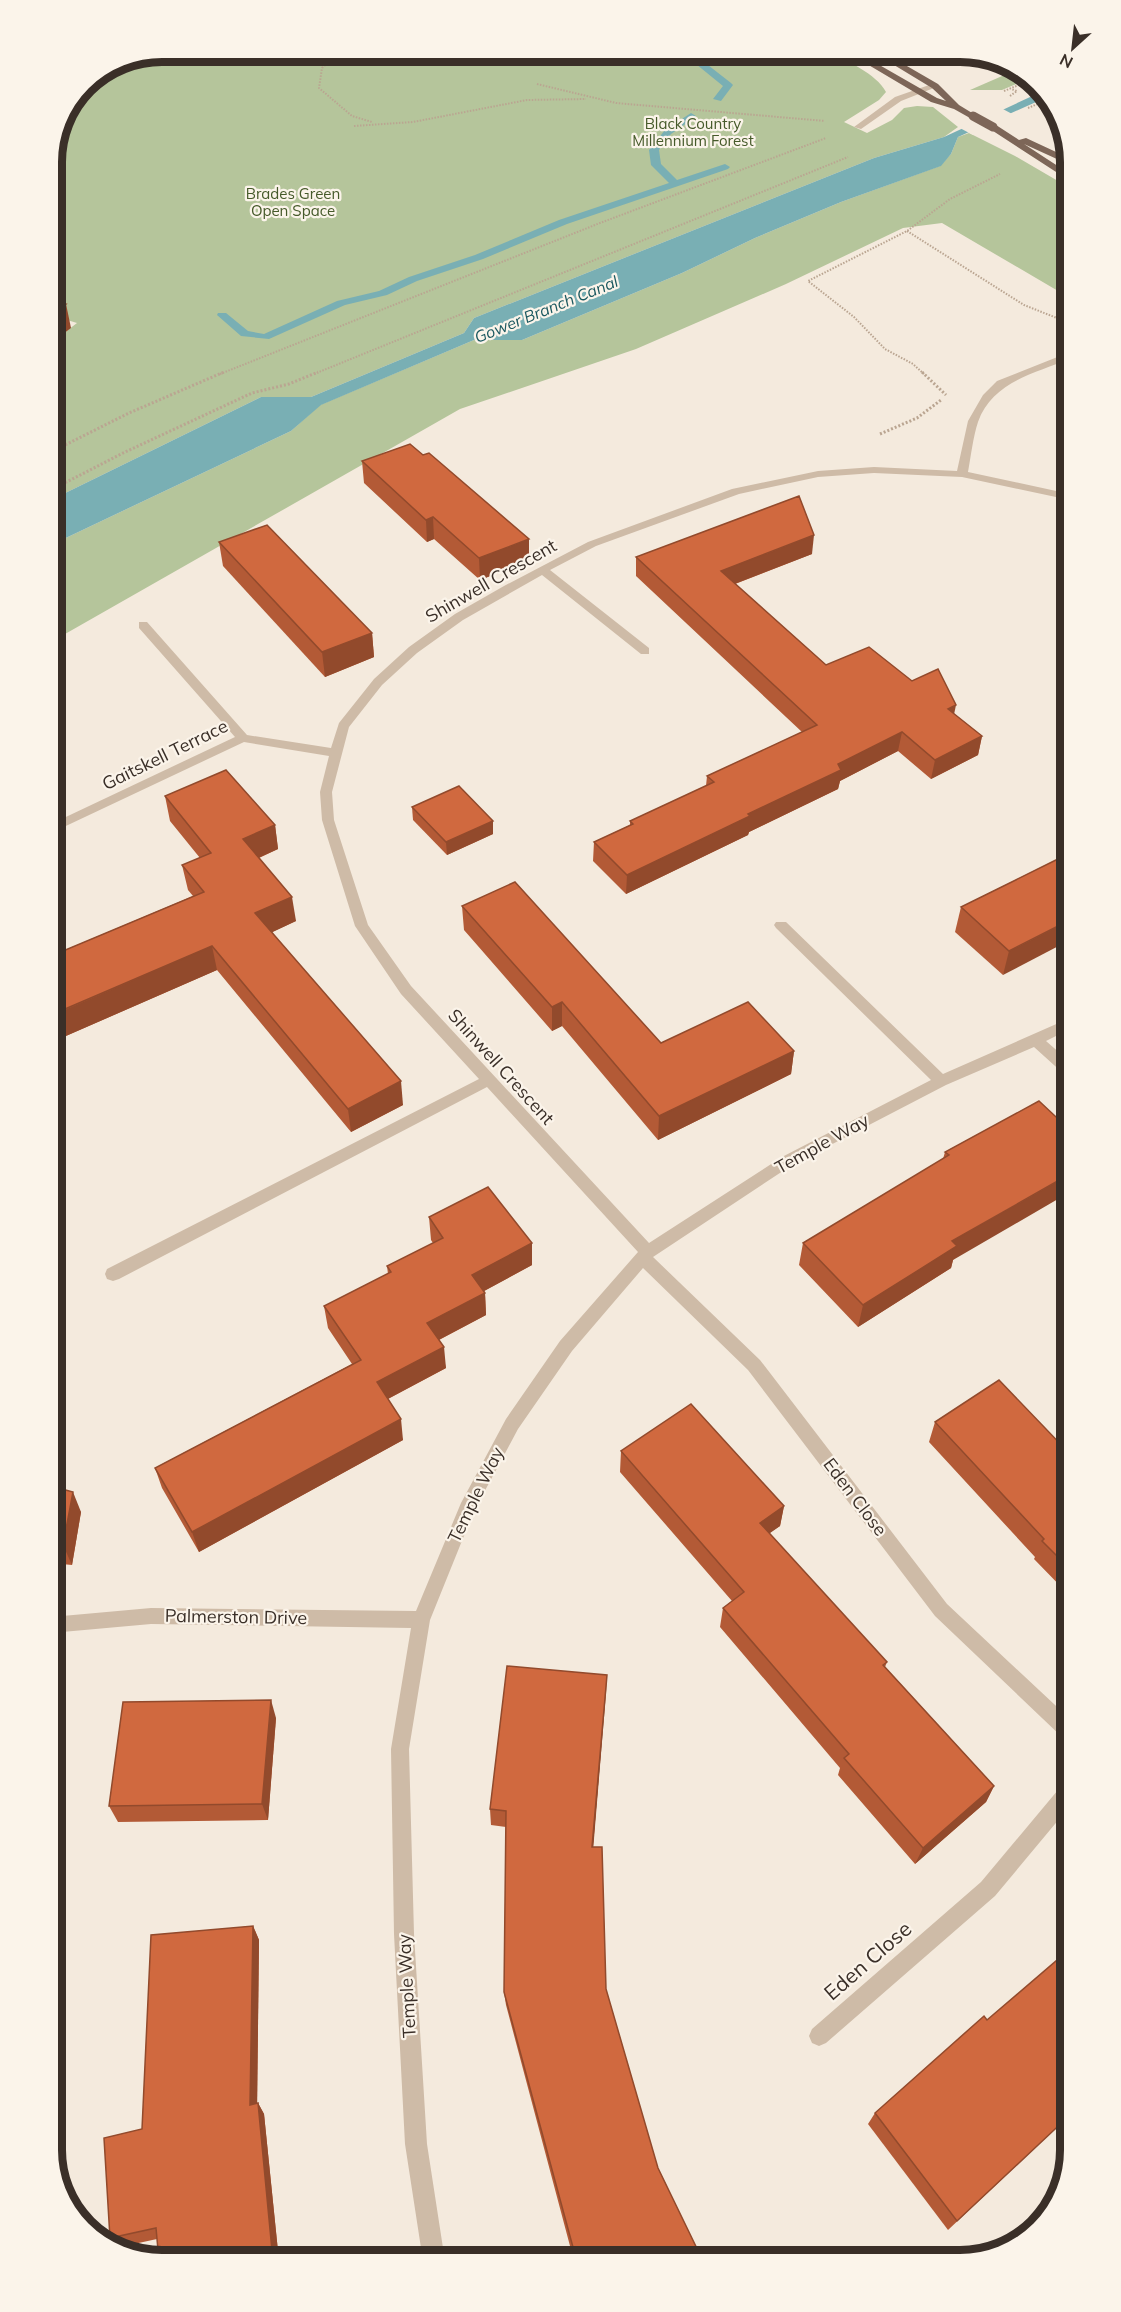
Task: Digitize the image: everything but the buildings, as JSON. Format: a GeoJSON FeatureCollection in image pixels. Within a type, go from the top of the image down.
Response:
{"type":"FeatureCollection","features":[{"type":"Feature","properties":{"kind":"main road"},"geometry":{"type":"LineString","coordinates":[[868,62],[934,100],[957,107],[993,127],[1060,157]]}},
{"type":"Feature","properties":{"kind":"main road"},"geometry":{"type":"LineString","coordinates":[[894,62],[935,86],[957,107]]}},
{"type":"Feature","properties":{"kind":"main road"},"geometry":{"type":"LineString","coordinates":[[993,127],[1060,172]]}},
{"type":"Feature","properties":{"kind":"street"},"geometry":{"type":"LineString","coordinates":[[858,127],[898,99],[935,86]]}},
{"type":"Feature","properties":{"kind":"street"},"geometry":{"type":"LineString","coordinates":[[962,474],[973,421],[987,396],[1001,383],[1060,359]]}},
{"type":"Feature","properties":{"kind":"street","name":"Shinwell Crescent"},"geometry":{"type":"LineString","coordinates":[[646,1256],[406,990],[362,926],[328,820],[326,792],[334,753],[343,726],[378,682],[413,650],[459,617],[592,544],[736,491],[818,474],[874,470],[962,474],[1060,495]]}},
{"type":"Feature","properties":{"kind":"street"},"geometry":{"type":"LineString","coordinates":[[543,570],[645,651]]}},
{"type":"Feature","properties":{"kind":"street"},"geometry":{"type":"LineString","coordinates":[[143,625],[243,738]]}},
{"type":"Feature","properties":{"kind":"street","name":"Gaitskell Terrace"},"geometry":{"type":"LineString","coordinates":[[62,824],[243,738],[334,753]]}},
{"type":"Feature","properties":{"kind":"street"},"geometry":{"type":"LineString","coordinates":[[781,925],[941,1081]]}},
{"type":"Feature","properties":{"kind":"street","name":"Temple Way"},"geometry":{"type":"LineString","coordinates":[[432,2250],[416,2144],[403,1922],[400,1749],[421,1620],[467,1508],[512,1424],[566,1346],[646,1256],[787,1161],[941,1081],[1060,1028]]}},
{"type":"Feature","properties":{"kind":"street"},"geometry":{"type":"LineString","coordinates":[[1035,1040],[1060,1062]]}},
{"type":"Feature","properties":{"kind":"street"},"geometry":{"type":"LineString","coordinates":[[113,1274],[489,1080]]}},
{"type":"Feature","properties":{"kind":"street","name":"Eden Close"},"geometry":{"type":"LineString","coordinates":[[646,1256],[754,1365],[941,1610],[1060,1723]]}},
{"type":"Feature","properties":{"kind":"street","name":"Palmerston Drive"},"geometry":{"type":"LineString","coordinates":[[62,1624],[151,1616],[421,1620]]}},
{"type":"Feature","properties":{"kind":"street","name":"Eden Close"},"geometry":{"type":"LineString","coordinates":[[819,2036],[988,1889],[1060,1803]]}},
{"type":"Feature","properties":{"kind":"path"},"geometry":{"type":"LineString","coordinates":[[329,62],[322,68],[319,88],[352,116],[375,123]]}},
{"type":"Feature","properties":{"kind":"path"},"geometry":{"type":"LineString","coordinates":[[537,84],[593,99]]}},
{"type":"Feature","properties":{"kind":"path"},"geometry":{"type":"LineString","coordinates":[[354,126],[413,122],[526,100],[593,99],[755,116],[843,122],[858,127]]}},
{"type":"Feature","properties":{"kind":"path"},"geometry":{"type":"LineString","coordinates":[[62,446],[94,429],[328,331],[754,162],[858,127]]}},
{"type":"Feature","properties":{"kind":"path"},"geometry":{"type":"LineString","coordinates":[[62,484],[123,453],[252,393],[289,384],[848,157]]}},
{"type":"Feature","properties":{"kind":"path"},"geometry":{"type":"LineString","coordinates":[[973,421],[913,364],[885,349],[854,317],[808,280],[907,231],[950,199],[1036,158]]}},
{"type":"Feature","properties":{"kind":"path"},"geometry":{"type":"LineString","coordinates":[[907,231],[1024,305],[1060,320]]}},
{"type":"Feature","properties":{"kind":"green space","name":"Brades Green Open Space"},"geometry":{"type":"Polygon","coordinates":[[[150,62],[849,62],[875,79],[886,92],[879,100],[844,122],[867,133],[892,120],[904,108],[917,106],[933,107],[958,127],[944,137],[874,158],[474,318],[464,333],[311,397],[261,397],[62,495],[62,335],[77,323],[62,318],[62,155],[65,135],[72,117],[95,86],[112,74],[150,62]]]}},
{"type":"Feature","properties":{"kind":"green space"},"geometry":{"type":"Polygon","coordinates":[[[1007,74],[1020,82],[1002,90],[970,90],[1007,74]]]}},
{"type":"Feature","properties":{"kind":"green space"},"geometry":{"type":"Polygon","coordinates":[[[969,133],[1060,182],[1060,292],[942,223],[903,228],[786,284],[636,349],[460,409],[62,636],[62,540],[291,431],[320,405],[474,340],[522,340],[682,273],[755,238],[841,202],[940,166],[951,154],[958,137],[969,133]]]}},
{"type":"Feature","properties":{"kind":"water","name":"Gower Branch Canal"},"geometry":{"type":"Polygon","coordinates":[[[1034,95],[1039,101],[958,137],[951,154],[941,166],[841,202],[755,238],[682,273],[522,340],[474,340],[321,405],[291,431],[62,540],[62,495],[261,397],[311,397],[464,333],[474,318],[874,158],[944,137],[1034,95]]]}},
{"type":"Feature","properties":{"kind":"pier"},"geometry":{"type":"Polygon","coordinates":[[[1001,108],[1014,115],[973,135],[958,127],[1001,108]]]}},
{"type":"Feature","properties":{"kind":"waterway"},"geometry":{"type":"LineString","coordinates":[[698,62],[728,85],[718,99]]}},
{"type":"Feature","properties":{"kind":"waterway"},"geometry":{"type":"LineString","coordinates":[[676,184],[656,165],[654,150],[668,132],[691,116]]}},
{"type":"Feature","properties":{"kind":"waterway"},"geometry":{"type":"LineString","coordinates":[[676,184],[725,167]]}},
{"type":"Feature","properties":{"kind":"waterway"},"geometry":{"type":"LineString","coordinates":[[222,315],[245,334],[265,337],[341,303],[383,293],[413,279],[479,257],[563,222],[676,184]]}},
{"type":"Feature","properties":{"kind":"park label","name":"Black Country Millennium Forest"},"geometry":{"type":"Point","coordinates":[693,132]}}]}
